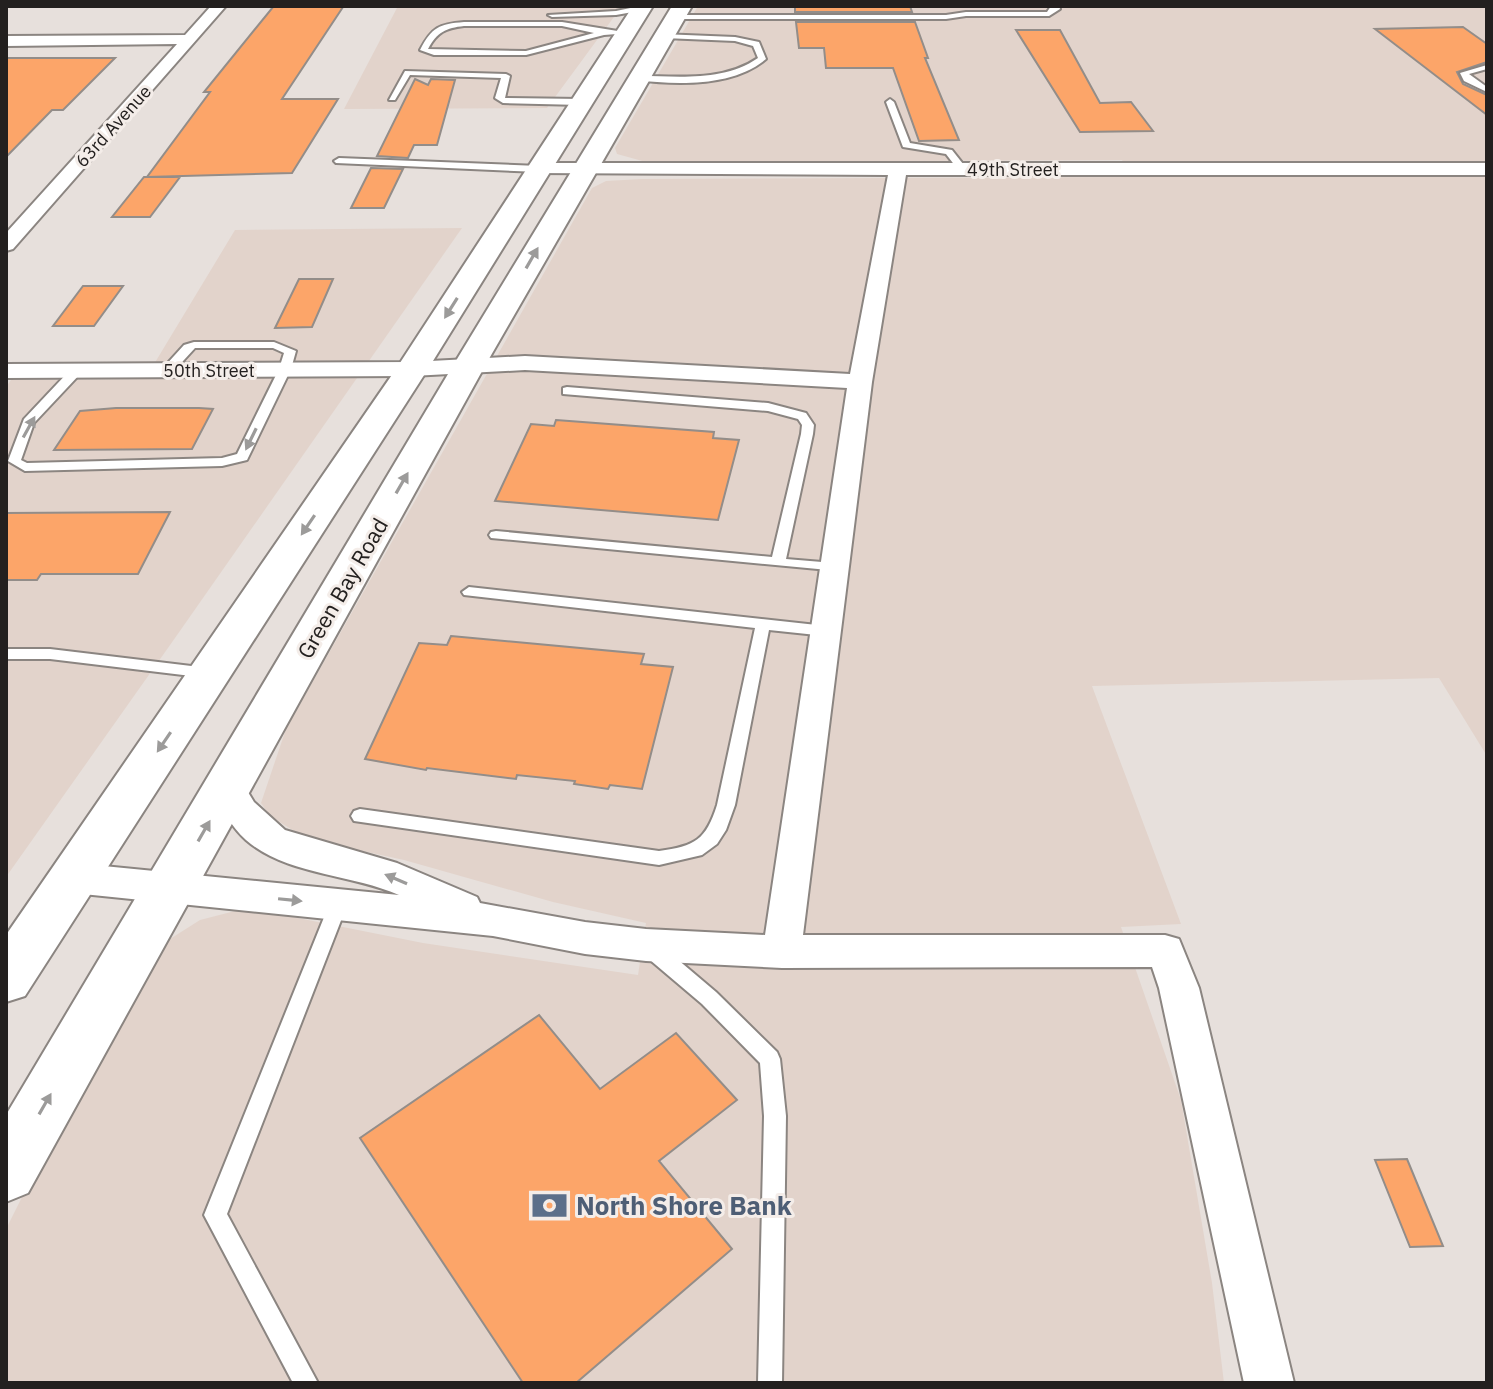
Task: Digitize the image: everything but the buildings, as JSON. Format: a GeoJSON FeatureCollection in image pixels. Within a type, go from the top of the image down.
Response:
{"type":"FeatureCollection","features":[{"type":"Feature","properties":{"kind":"main road","name":"Green Bay Road"},"geometry":{"type":"LineString","coordinates":[[6,1172],[470,364],[639,78],[648,20]]}},
{"type":"Feature","properties":{"kind":"main road"},"geometry":{"type":"LineString","coordinates":[[6,979],[412,369],[581,102],[648,20]]}},
{"type":"Feature","properties":{"kind":"street","name":"63rd Avenue"},"geometry":{"type":"LineString","coordinates":[[6,245],[219,6]]}},
{"type":"Feature","properties":{"kind":"street"},"geometry":{"type":"LineString","coordinates":[[6,41],[190,39]]}},
{"type":"Feature","properties":{"kind":"street","name":"49th Street"},"geometry":{"type":"LineString","coordinates":[[539,169],[1487,169]]}},
{"type":"Feature","properties":{"kind":"street"},"geometry":{"type":"LineString","coordinates":[[782,952],[860,382],[898,169]]}},
{"type":"Feature","properties":{"kind":"street","name":"50th Street"},"geometry":{"type":"LineString","coordinates":[[6,371],[412,369],[525,363],[860,382]]}},
{"type":"Feature","properties":{"kind":"street"},"geometry":{"type":"LineString","coordinates":[[228,788],[241,816],[261,834],[303,855],[372,869],[493,920]]}},
{"type":"Feature","properties":{"kind":"street"},"geometry":{"type":"LineString","coordinates":[[73,878],[493,920],[585,938],[646,945],[782,952],[1165,951],[1179,988],[1269,1383]]}},
{"type":"Feature","properties":{"kind":"lane"},"geometry":{"type":"LineString","coordinates":[[648,20],[526,53],[434,53],[424,50],[431,36],[444,26],[464,24],[562,24],[648,20],[931,17],[964,10],[1049,14],[1056,9],[1055,6]]}},
{"type":"Feature","properties":{"kind":"lane"},"geometry":{"type":"LineString","coordinates":[[501,15],[616,13],[756,44],[762,59],[750,70],[720,75],[639,78]]}},
{"type":"Feature","properties":{"kind":"lane"},"geometry":{"type":"LineString","coordinates":[[1487,67],[1464,73],[1467,79],[1487,90]]}},
{"type":"Feature","properties":{"kind":"lane"},"geometry":{"type":"LineString","coordinates":[[392,98],[408,73],[493,74],[506,76],[499,98],[503,100],[581,102]]}},
{"type":"Feature","properties":{"kind":"lane"},"geometry":{"type":"LineString","coordinates":[[890,102],[906,145],[949,152],[962,169]]}},
{"type":"Feature","properties":{"kind":"lane"},"geometry":{"type":"LineString","coordinates":[[339,161],[539,169]]}},
{"type":"Feature","properties":{"kind":"lane"},"geometry":{"type":"LineString","coordinates":[[77,370],[28,422],[14,461],[25,467],[222,462],[242,457],[285,369]]}},
{"type":"Feature","properties":{"kind":"lane"},"geometry":{"type":"LineString","coordinates":[[567,391],[768,407],[802,416],[808,425],[807,434],[778,562]]}},
{"type":"Feature","properties":{"kind":"lane"},"geometry":{"type":"LineString","coordinates":[[496,535],[834,568]]}},
{"type":"Feature","properties":{"kind":"lane"},"geometry":{"type":"LineString","coordinates":[[469,592],[826,631]]}},
{"type":"Feature","properties":{"kind":"lane"},"geometry":{"type":"LineString","coordinates":[[360,816],[659,858],[685,855],[709,844],[720,826],[726,805],[763,624]]}},
{"type":"Feature","properties":{"kind":"lane"},"geometry":{"type":"LineString","coordinates":[[6,654],[50,654],[209,673]]}},
{"type":"Feature","properties":{"kind":"lane"},"geometry":{"type":"LineString","coordinates":[[306,1383],[215,1215],[338,905]]}},
{"type":"Feature","properties":{"kind":"lane"},"geometry":{"type":"LineString","coordinates":[[646,945],[709,998],[770,1059],[775,1116],[770,1383]]}},
{"type":"Feature","properties":{"kind":"shaded area"},"geometry":{"type":"Polygon","coordinates":[[[398,6],[622,6],[547,108],[344,109],[398,6]]]}},
{"type":"Feature","properties":{"kind":"shaded area"},"geometry":{"type":"Polygon","coordinates":[[[698,6],[1487,6],[1487,756],[1439,678],[1092,686],[1181,924],[1121,927],[1181,1100],[1212,1283],[1224,1383],[6,1383],[6,1229],[51,1139],[155,955],[170,939],[200,920],[235,911],[263,911],[423,943],[638,975],[646,923],[553,902],[404,860],[307,839],[270,816],[261,803],[286,729],[592,188],[606,181],[642,179],[1133,177],[1122,160],[646,162],[617,154],[615,148],[698,6]]]}},
{"type":"Feature","properties":{"kind":"shaded area"},"geometry":{"type":"Polygon","coordinates":[[[462,228],[6,877],[6,387],[11,380],[145,379],[235,230],[462,228]]]}},
{"type":"Feature","properties":{"kind":"place","name":"North Shore Bank"},"geometry":{"type":"Point","coordinates":[550,1205]}}]}
